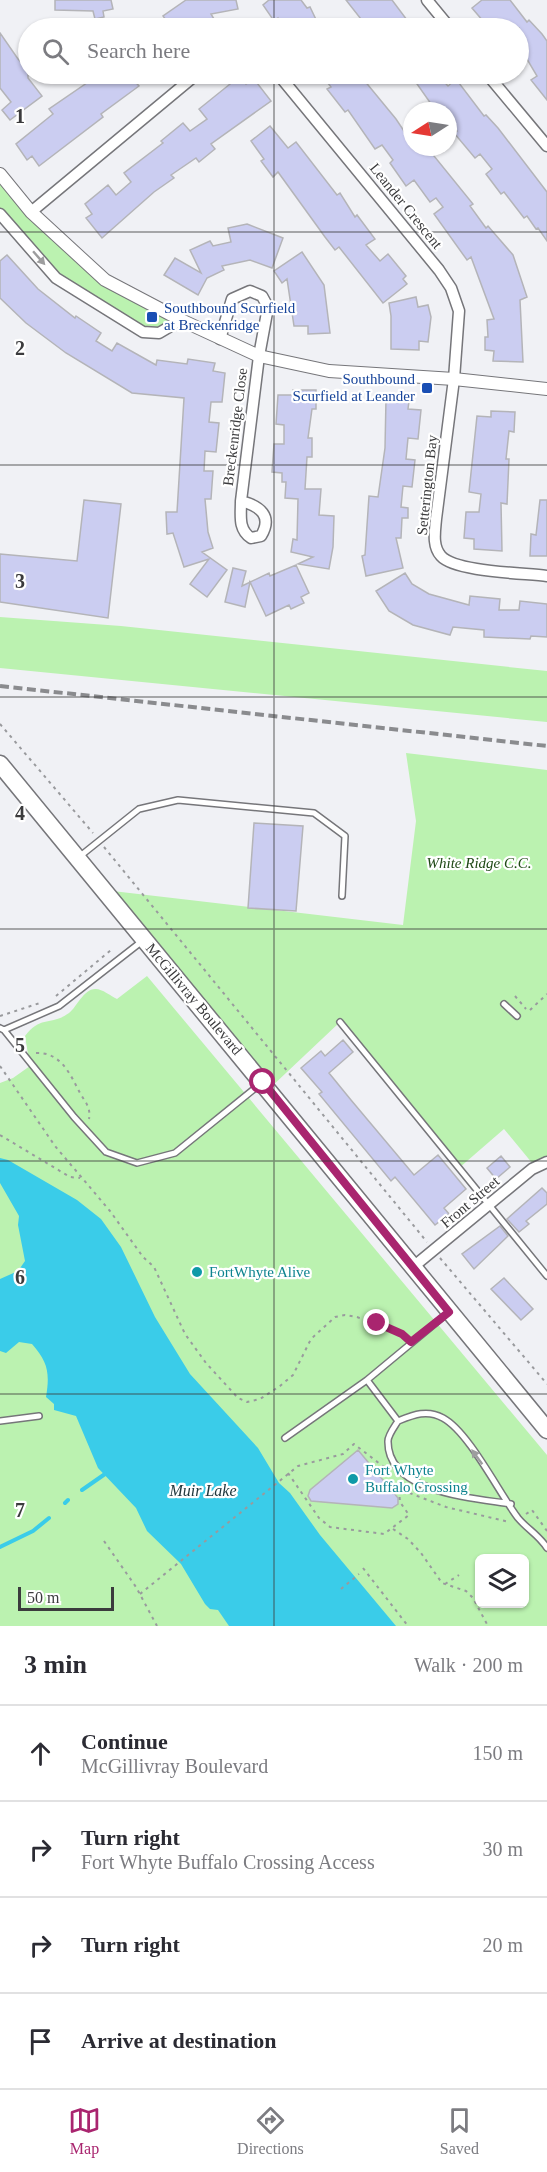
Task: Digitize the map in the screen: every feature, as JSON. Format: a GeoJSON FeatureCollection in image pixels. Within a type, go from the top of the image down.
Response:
{"type":"FeatureCollection","features":[{"type":"Feature","properties":{"kind":"main road","name":"McGillivray Boulevard"},"geometry":{"type":"LineString","coordinates":[[0,764],[547,1430]]}},
{"type":"Feature","properties":{"kind":"street"},"geometry":{"type":"LineString","coordinates":[[427,0],[442,18]]}},
{"type":"Feature","properties":{"kind":"street"},"geometry":{"type":"LineString","coordinates":[[31,212],[185,84]]}},
{"type":"Feature","properties":{"kind":"street","name":"Leander Crescent"},"geometry":{"type":"LineString","coordinates":[[286,84],[451,288],[459,311],[454,379]]}},
{"type":"Feature","properties":{"kind":"street"},"geometry":{"type":"LineString","coordinates":[[495,84],[547,146]]}},
{"type":"Feature","properties":{"kind":"street"},"geometry":{"type":"LineString","coordinates":[[0,174],[31,212],[105,280],[181,320],[259,356],[329,371],[454,379],[547,389]]}},
{"type":"Feature","properties":{"kind":"street"},"geometry":{"type":"LineString","coordinates":[[0,214],[56,278],[142,332],[159,333],[181,320]]}},
{"type":"Feature","properties":{"kind":"street","name":"Breckenridge Close"},"geometry":{"type":"LineString","coordinates":[[220,339],[232,298],[244,292],[256,292],[268,307],[259,356],[241,501]]}},
{"type":"Feature","properties":{"kind":"street","name":"Setterington Bay"},"geometry":{"type":"LineString","coordinates":[[454,379],[436,519],[437,549],[441,557],[459,566],[547,576]]}},
{"type":"Feature","properties":{"kind":"street","name":"Front Street"},"geometry":{"type":"LineString","coordinates":[[413,1267],[532,1169],[547,1162]]}},
{"type":"Feature","properties":{"kind":"lane"},"geometry":{"type":"LineString","coordinates":[[78,858],[139,809],[178,800],[314,813],[345,836],[342,896]]}},
{"type":"Feature","properties":{"kind":"lane"},"geometry":{"type":"LineString","coordinates":[[145,939],[59,1006],[2,1029],[106,1152],[137,1163],[175,1153],[263,1082]]}},
{"type":"Feature","properties":{"kind":"lane"},"geometry":{"type":"LineString","coordinates":[[504,1004],[517,1016]]}},
{"type":"Feature","properties":{"kind":"lane"},"geometry":{"type":"LineString","coordinates":[[340,1022],[547,1276]]}},
{"type":"Feature","properties":{"kind":"lane"},"geometry":{"type":"LineString","coordinates":[[285,1438],[367,1380],[449,1312]]}},
{"type":"Feature","properties":{"kind":"lane"},"geometry":{"type":"LineString","coordinates":[[367,1380],[398,1421]]}},
{"type":"Feature","properties":{"kind":"lane"},"geometry":{"type":"LineString","coordinates":[[511,1504],[430,1488],[405,1477],[392,1462],[388,1440],[398,1421],[420,1413],[445,1419],[465,1441],[511,1504],[519,1519],[541,1537],[547,1548]]}},
{"type":"Feature","properties":{"kind":"lane"},"geometry":{"type":"LineString","coordinates":[[0,1421],[39,1416]]}},
{"type":"Feature","properties":{"kind":"path"},"geometry":{"type":"LineString","coordinates":[[0,724],[146,895],[434,1251],[547,1384]]}},
{"type":"Feature","properties":{"kind":"path"},"geometry":{"type":"LineString","coordinates":[[0,1016],[48,1002],[111,950]]}},
{"type":"Feature","properties":{"kind":"path"},"geometry":{"type":"LineString","coordinates":[[515,996],[528,1010],[547,994]]}},
{"type":"Feature","properties":{"kind":"path"},"geometry":{"type":"LineString","coordinates":[[24,1054],[39,1053],[51,1056],[69,1070],[89,1107],[90,1116],[86,1130]]}},
{"type":"Feature","properties":{"kind":"path"},"geometry":{"type":"LineString","coordinates":[[0,1066],[80,1178],[110,1211],[143,1257],[154,1267],[185,1334],[206,1363],[238,1398],[247,1402],[260,1399],[280,1386],[293,1375],[311,1339],[335,1317],[345,1315],[377,1323],[402,1334],[411,1342]]}},
{"type":"Feature","properties":{"kind":"path"},"geometry":{"type":"LineString","coordinates":[[0,1135],[70,1177],[80,1178]]}},
{"type":"Feature","properties":{"kind":"path"},"geometry":{"type":"LineString","coordinates":[[140,1594],[298,1466],[343,1454],[354,1444],[384,1467]]}},
{"type":"Feature","properties":{"kind":"path"},"geometry":{"type":"LineString","coordinates":[[288,1473],[319,1518],[330,1527],[384,1534],[409,1515],[398,1496],[399,1489],[446,1507],[514,1524],[532,1510],[547,1531]]}},
{"type":"Feature","properties":{"kind":"path"},"geometry":{"type":"LineString","coordinates":[[392,1528],[408,1539],[445,1584],[466,1592],[473,1598],[488,1626]]}},
{"type":"Feature","properties":{"kind":"path"},"geometry":{"type":"LineString","coordinates":[[104,1541],[140,1594],[157,1626]]}},
{"type":"Feature","properties":{"kind":"path"},"geometry":{"type":"LineString","coordinates":[[363,1568],[408,1626]]}},
{"type":"Feature","properties":{"kind":"path"},"geometry":{"type":"LineString","coordinates":[[341,1588],[359,1574]]}},
{"type":"Feature","properties":{"kind":"path"},"geometry":{"type":"LineString","coordinates":[[445,1584],[459,1575]]}},
{"type":"Feature","properties":{"kind":"green space"},"geometry":{"type":"Polygon","coordinates":[[[0,174],[105,280],[181,320],[159,333],[143,332],[56,278],[0,214],[0,174]]]}},
{"type":"Feature","properties":{"kind":"green space"},"geometry":{"type":"Polygon","coordinates":[[[0,617],[121,626],[547,671],[547,722],[0,668],[0,617]]]}},
{"type":"Feature","properties":{"kind":"green space","name":"White Ridge C.C."},"geometry":{"type":"Polygon","coordinates":[[[406,753],[547,770],[547,1161],[537,1169],[504,1129],[459,1168],[340,1022],[269,1089],[104,890],[403,925],[416,821],[406,753]]]}},
{"type":"Feature","properties":{"kind":"green space","name":"FortWhyte Alive"},"geometry":{"type":"Polygon","coordinates":[[[147,976],[547,1455],[547,1626],[0,1626],[0,1083],[13,1078],[30,1066],[25,1036],[36,1025],[63,1017],[88,991],[101,990],[117,999],[147,976]]]}},
{"type":"Feature","properties":{"kind":"water","name":"Muir Lake"},"geometry":{"type":"Polygon","coordinates":[[[0,1158],[8,1160],[77,1200],[101,1219],[121,1247],[155,1317],[190,1374],[258,1448],[279,1483],[290,1493],[320,1535],[396,1626],[229,1626],[218,1610],[210,1609],[205,1604],[181,1564],[147,1531],[136,1508],[98,1468],[76,1416],[54,1410],[54,1404],[46,1397],[48,1381],[45,1362],[37,1350],[32,1344],[19,1342],[6,1353],[0,1351],[0,1279],[18,1271],[25,1261],[18,1225],[19,1216],[0,1183],[0,1158]]]}},
{"type":"Feature","properties":{"kind":"building"},"geometry":{"type":"Polygon","coordinates":[[[55,0],[111,0],[113,9],[103,11],[104,17],[100,18],[95,18],[93,11],[55,10],[55,0]]]}},
{"type":"Feature","properties":{"kind":"building"},"geometry":{"type":"Polygon","coordinates":[[[186,0],[236,0],[238,9],[211,14],[213,18],[164,18],[163,16],[186,0]]]}},
{"type":"Feature","properties":{"kind":"building"},"geometry":{"type":"Polygon","coordinates":[[[269,0],[301,0],[307,8],[310,7],[315,18],[272,18],[263,5],[269,0]]]}},
{"type":"Feature","properties":{"kind":"building"},"geometry":{"type":"Polygon","coordinates":[[[346,0],[392,0],[406,18],[360,18],[346,0]]]}},
{"type":"Feature","properties":{"kind":"building"},"geometry":{"type":"Polygon","coordinates":[[[482,0],[510,0],[524,18],[480,18],[472,8],[482,0]]]}},
{"type":"Feature","properties":{"kind":"building"},"geometry":{"type":"Polygon","coordinates":[[[529,20],[547,41],[547,100],[531,80],[537,76],[529,62],[529,20]]]}},
{"type":"Feature","properties":{"kind":"building"},"geometry":{"type":"Polygon","coordinates":[[[0,33],[18,59],[18,84],[33,84],[42,96],[10,120],[2,110],[11,102],[0,88],[0,33]]]}},
{"type":"Feature","properties":{"kind":"building"},"geometry":{"type":"Polygon","coordinates":[[[85,84],[137,84],[139,86],[101,114],[103,117],[39,166],[32,156],[27,160],[16,144],[53,114],[49,109],[85,84]]]}},
{"type":"Feature","properties":{"kind":"building"},"geometry":{"type":"Polygon","coordinates":[[[230,84],[258,84],[271,101],[211,144],[215,149],[199,162],[196,158],[171,175],[174,178],[154,192],[102,238],[86,218],[92,214],[85,204],[108,185],[116,195],[131,182],[124,173],[163,143],[161,141],[183,123],[190,131],[207,119],[199,109],[230,84]]]}},
{"type":"Feature","properties":{"kind":"building"},"geometry":{"type":"Polygon","coordinates":[[[329,84],[367,84],[403,130],[403,156],[434,156],[473,204],[470,206],[486,228],[488,226],[513,255],[527,297],[520,300],[523,362],[493,361],[494,351],[485,350],[485,337],[488,337],[487,320],[494,319],[471,257],[467,260],[434,214],[443,207],[436,198],[430,202],[414,180],[406,186],[390,163],[393,160],[382,145],[375,149],[348,110],[345,112],[327,89],[331,87],[329,84]]]}},
{"type":"Feature","properties":{"kind":"building"},"geometry":{"type":"Polygon","coordinates":[[[417,84],[446,84],[448,86],[460,84],[484,116],[486,115],[498,128],[547,192],[547,241],[527,216],[524,218],[504,192],[501,194],[486,174],[492,169],[480,154],[475,158],[457,137],[457,102],[430,102],[417,84]]]}},
{"type":"Feature","properties":{"kind":"building"},"geometry":{"type":"Polygon","coordinates":[[[270,126],[288,148],[296,142],[337,195],[340,193],[355,217],[357,215],[375,239],[366,245],[380,261],[388,254],[406,276],[403,279],[407,284],[383,303],[339,247],[335,250],[278,172],[273,177],[261,161],[264,159],[251,141],[270,126]]]}},
{"type":"Feature","properties":{"kind":"building"},"geometry":{"type":"Polygon","coordinates":[[[247,224],[283,238],[272,268],[250,260],[222,266],[224,270],[207,278],[198,295],[164,275],[175,258],[201,273],[190,250],[210,241],[213,246],[231,242],[228,228],[247,224]]]}},
{"type":"Feature","properties":{"kind":"building"},"geometry":{"type":"Polygon","coordinates":[[[302,252],[324,285],[330,333],[308,334],[308,326],[294,326],[287,279],[282,283],[274,271],[302,252]]]}},
{"type":"Feature","properties":{"kind":"building"},"geometry":{"type":"Polygon","coordinates":[[[7,255],[38,289],[75,318],[76,316],[101,333],[96,341],[112,351],[117,343],[156,365],[157,360],[187,364],[188,359],[215,363],[213,371],[225,373],[222,402],[211,402],[209,422],[219,423],[216,452],[205,451],[204,471],[213,471],[211,499],[205,499],[208,532],[213,548],[202,552],[227,570],[207,597],[190,584],[209,559],[184,567],[173,533],[167,534],[166,512],[177,512],[184,398],[132,393],[66,353],[26,323],[0,298],[0,261],[7,255]]]}},
{"type":"Feature","properties":{"kind":"building"},"geometry":{"type":"Polygon","coordinates":[[[416,297],[418,307],[428,305],[431,317],[428,342],[419,341],[419,350],[391,349],[389,303],[416,297]]]}},
{"type":"Feature","properties":{"kind":"building"},"geometry":{"type":"Polygon","coordinates":[[[293,390],[316,390],[316,409],[312,409],[308,438],[312,438],[312,457],[307,457],[305,489],[321,489],[319,515],[334,516],[333,547],[329,569],[298,564],[313,557],[291,552],[293,539],[297,540],[298,499],[285,498],[286,482],[282,482],[282,473],[272,472],[274,444],[284,444],[284,425],[276,424],[278,395],[293,395],[293,390]]]}},
{"type":"Feature","properties":{"kind":"building"},"geometry":{"type":"Polygon","coordinates":[[[386,399],[409,401],[408,409],[421,410],[418,439],[408,438],[406,459],[415,460],[412,487],[403,486],[401,507],[408,508],[408,518],[402,518],[401,538],[396,538],[403,568],[366,576],[362,556],[365,555],[369,496],[378,497],[385,448],[386,399]]]}},
{"type":"Feature","properties":{"kind":"building"},"geometry":{"type":"Polygon","coordinates":[[[491,411],[515,412],[514,432],[509,431],[506,459],[509,459],[507,504],[501,503],[502,551],[474,549],[474,539],[464,538],[466,512],[479,512],[481,494],[469,492],[477,416],[491,417],[491,411]]]}},
{"type":"Feature","properties":{"kind":"building"},"geometry":{"type":"Polygon","coordinates":[[[84,500],[121,504],[108,618],[0,602],[0,554],[77,561],[84,500]]]}},
{"type":"Feature","properties":{"kind":"building"},"geometry":{"type":"Polygon","coordinates":[[[540,500],[547,500],[547,556],[530,556],[531,534],[536,535],[540,500]]]}},
{"type":"Feature","properties":{"kind":"building"},"geometry":{"type":"Polygon","coordinates":[[[296,565],[309,593],[301,597],[304,603],[291,609],[289,605],[266,616],[250,582],[269,573],[270,576],[296,565]]]}},
{"type":"Feature","properties":{"kind":"building"},"geometry":{"type":"Polygon","coordinates":[[[233,568],[246,571],[242,586],[250,582],[245,607],[225,602],[233,568]]]}},
{"type":"Feature","properties":{"kind":"building"},"geometry":{"type":"Polygon","coordinates":[[[405,573],[412,584],[429,594],[469,605],[470,596],[500,599],[499,610],[519,610],[520,601],[547,604],[547,637],[531,636],[530,639],[484,637],[484,630],[453,627],[450,635],[413,625],[389,611],[376,591],[405,573]]]}},
{"type":"Feature","properties":{"kind":"building"},"geometry":{"type":"Polygon","coordinates":[[[254,823],[303,826],[296,911],[248,908],[254,823]]]}},
{"type":"Feature","properties":{"kind":"building"},"geometry":{"type":"Polygon","coordinates":[[[343,1040],[353,1052],[329,1073],[351,1100],[414,1175],[438,1155],[466,1189],[444,1208],[449,1214],[435,1225],[395,1177],[391,1181],[319,1094],[322,1092],[301,1068],[321,1051],[325,1056],[343,1040]]]}},
{"type":"Feature","properties":{"kind":"building"},"geometry":{"type":"Polygon","coordinates":[[[501,1156],[510,1167],[496,1179],[487,1168],[501,1156]]]}},
{"type":"Feature","properties":{"kind":"building"},"geometry":{"type":"Polygon","coordinates":[[[542,1188],[547,1193],[547,1204],[526,1221],[529,1224],[519,1232],[507,1219],[542,1188]]]}},
{"type":"Feature","properties":{"kind":"building"},"geometry":{"type":"Polygon","coordinates":[[[500,1226],[508,1236],[474,1269],[462,1254],[500,1226]]]}},
{"type":"Feature","properties":{"kind":"building"},"geometry":{"type":"Polygon","coordinates":[[[504,1278],[533,1309],[521,1320],[491,1289],[504,1278]]]}},
{"type":"Feature","properties":{"kind":"building","name":"Fort Whyte Buffalo Crossing"},"geometry":{"type":"Polygon","coordinates":[[[358,1450],[398,1498],[398,1504],[392,1508],[311,1501],[308,1496],[310,1490],[358,1450]]]}},
{"type":"Feature","properties":{"kind":"waterway"},"geometry":{"type":"LineString","coordinates":[[82,1490],[105,1474]]}},
{"type":"Feature","properties":{"kind":"waterway"},"geometry":{"type":"LineString","coordinates":[[65,1503],[68,1500]]}},
{"type":"Feature","properties":{"kind":"waterway"},"geometry":{"type":"LineString","coordinates":[[0,1547],[33,1531],[49,1518]]}},
{"type":"Feature","properties":{"kind":"railway"},"geometry":{"type":"LineString","coordinates":[[0,686],[547,746]]}},
{"type":"Feature","properties":{"kind":"place","name":"Southbound Scurfield at Breckenridge"},"geometry":{"type":"Point","coordinates":[152,317]}},
{"type":"Feature","properties":{"kind":"place","name":"Southbound Scurfield at Leander"},"geometry":{"type":"Point","coordinates":[427,388]}},
{"type":"Feature","properties":{"kind":"place","name":"FortWhyte Alive"},"geometry":{"type":"Point","coordinates":[197,1272]}},
{"type":"Feature","properties":{"kind":"place","name":"Fort Whyte Buffalo Crossing"},"geometry":{"type":"Point","coordinates":[353,1479]}},
{"type":"Feature","properties":{"kind":"route"},"geometry":{"type":"LineString","coordinates":[[263,1082],[449,1312],[411,1342],[402,1334],[377,1323]]}}]}
